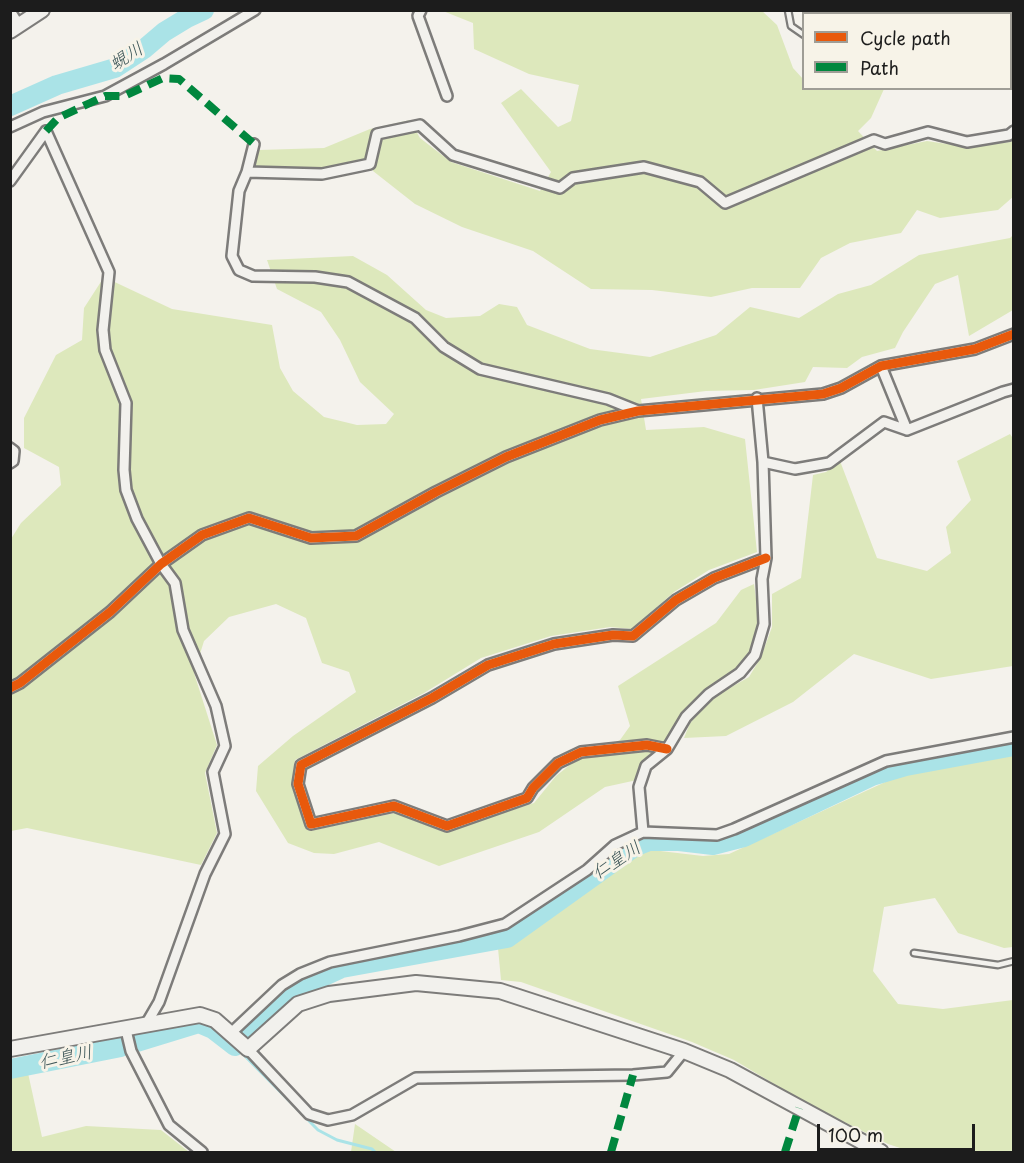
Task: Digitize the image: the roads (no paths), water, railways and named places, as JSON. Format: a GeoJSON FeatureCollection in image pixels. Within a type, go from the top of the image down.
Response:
{"type":"FeatureCollection","features":[{"type":"Feature","properties":{"kind":"street"},"geometry":{"type":"LineString","coordinates":[[10,11],[15,28],[42,10]]}},
{"type":"Feature","properties":{"kind":"street"},"geometry":{"type":"LineString","coordinates":[[10,127],[43,112],[105,96],[255,10]]}},
{"type":"Feature","properties":{"kind":"street"},"geometry":{"type":"LineString","coordinates":[[421,10],[418,16],[447,96]]}},
{"type":"Feature","properties":{"kind":"street"},"geometry":{"type":"LineString","coordinates":[[247,172],[322,174],[369,164],[377,134],[420,125],[453,155],[560,188],[573,178],[644,167],[700,182],[725,203],[874,140],[885,144],[928,132],[967,142],[1009,135],[1014,130]]}},
{"type":"Feature","properties":{"kind":"street"},"geometry":{"type":"LineString","coordinates":[[10,181],[46,131],[109,272],[104,330],[105,350],[126,403],[124,470],[126,490],[137,519],[161,564],[175,583],[183,630],[216,706],[225,746],[213,772],[225,834],[205,874],[159,1002],[145,1026]]}},
{"type":"Feature","properties":{"kind":"street"},"geometry":{"type":"LineString","coordinates":[[255,144],[239,191],[232,256],[239,270],[253,276],[315,277],[348,282],[415,318],[444,347],[480,369],[608,399],[638,411]]}},
{"type":"Feature","properties":{"kind":"street"},"geometry":{"type":"LineString","coordinates":[[10,688],[20,683],[110,612],[161,564],[202,535],[249,518],[310,538],[356,536],[506,457],[600,420],[638,411],[758,398],[824,394],[841,388],[881,366],[975,349],[1014,334]]}},
{"type":"Feature","properties":{"kind":"street"},"geometry":{"type":"LineString","coordinates":[[881,366],[907,430]]}},
{"type":"Feature","properties":{"kind":"street"},"geometry":{"type":"LineString","coordinates":[[763,462],[795,470],[829,463],[884,422],[907,430],[1014,389]]}},
{"type":"Feature","properties":{"kind":"street"},"geometry":{"type":"LineString","coordinates":[[643,832],[639,787],[646,766],[667,749],[686,717],[709,694],[740,673],[755,655],[764,624],[762,579],[766,558],[758,398]]}},
{"type":"Feature","properties":{"kind":"street"},"geometry":{"type":"LineString","coordinates":[[10,448],[14,451],[13,461],[10,463]]}},
{"type":"Feature","properties":{"kind":"street"},"geometry":{"type":"LineString","coordinates":[[667,749],[647,745],[581,752],[558,763],[533,788],[527,798],[447,826],[394,806],[311,824],[298,784],[302,765],[432,698],[488,665],[554,644],[613,635],[633,636],[676,600],[714,578],[766,558]]}},
{"type":"Feature","properties":{"kind":"street"},"geometry":{"type":"LineString","coordinates":[[231,1033],[282,985],[300,974],[330,962],[459,936],[505,924],[586,870],[615,845],[643,832],[717,835],[886,761],[1014,737]]}},
{"type":"Feature","properties":{"kind":"street"},"geometry":{"type":"LineString","coordinates":[[248,1049],[298,1004],[329,994],[416,983],[500,991],[684,1051],[730,1070],[881,1152]]}},
{"type":"Feature","properties":{"kind":"street"},"geometry":{"type":"LineString","coordinates":[[10,1049],[200,1016],[215,1020],[231,1033],[309,1114],[328,1120],[352,1114],[416,1078],[633,1075],[667,1072],[684,1051]]}},
{"type":"Feature","properties":{"kind":"street"},"geometry":{"type":"LineString","coordinates":[[126,1030],[131,1051],[169,1125],[202,1152]]}},
{"type":"Feature","properties":{"kind":"lane"},"geometry":{"type":"LineString","coordinates":[[788,10],[791,26],[802,34]]}},
{"type":"Feature","properties":{"kind":"lane"},"geometry":{"type":"LineString","coordinates":[[914,953],[998,964],[1014,961]]}},
{"type":"Feature","properties":{"kind":"waterway","name":"蜆川"},"geometry":{"type":"LineString","coordinates":[[10,106],[57,85],[115,68],[144,49],[164,32],[204,10]]}},
{"type":"Feature","properties":{"kind":"waterway","name":"仁皇川"},"geometry":{"type":"LineString","coordinates":[[246,1035],[296,989],[342,968],[507,938],[634,847],[649,841],[679,841],[713,845],[744,837],[872,776],[906,766],[1014,746]]}},
{"type":"Feature","properties":{"kind":"waterway","name":"仁皇川"},"geometry":{"type":"LineString","coordinates":[[137,1042],[199,1023],[213,1029],[235,1046]]}},
{"type":"Feature","properties":{"kind":"waterway"},"geometry":{"type":"LineString","coordinates":[[235,1046],[318,1130],[337,1140],[372,1149],[375,1152]]}},
{"type":"Feature","properties":{"kind":"waterway","name":"仁皇川"},"geometry":{"type":"LineString","coordinates":[[10,1069],[121,1047]]}}]}
